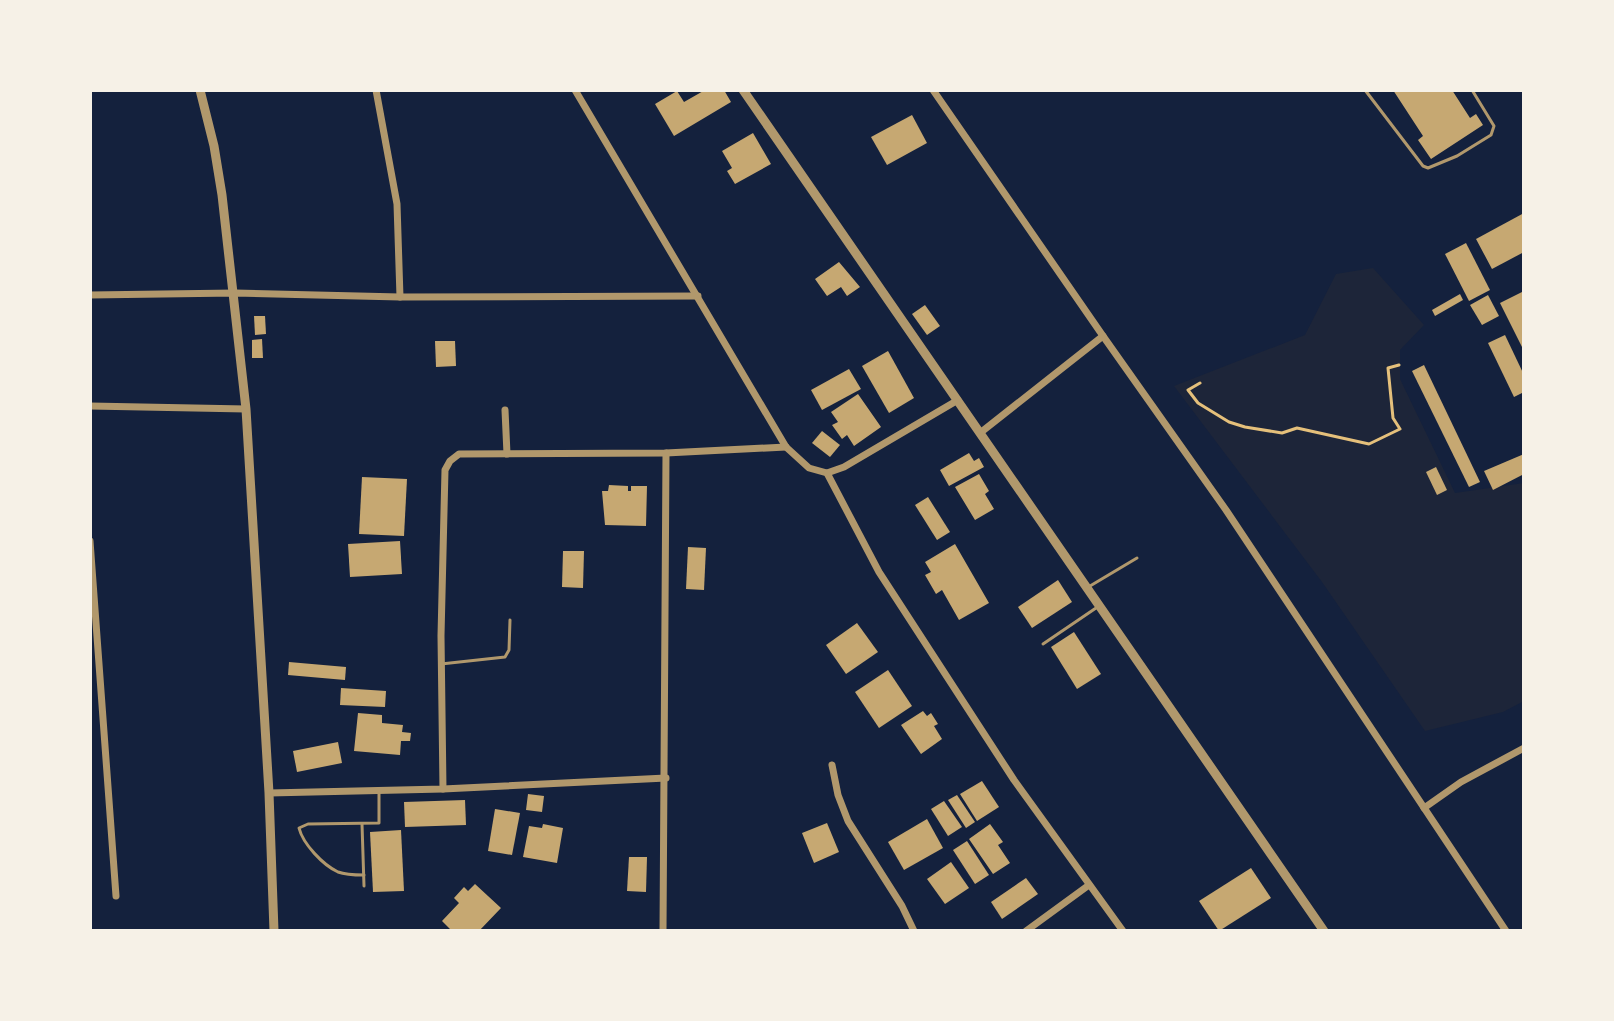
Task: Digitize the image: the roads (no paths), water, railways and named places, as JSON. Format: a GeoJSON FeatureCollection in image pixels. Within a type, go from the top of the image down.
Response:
{"type":"FeatureCollection","features":[{"type":"Feature","properties":{"kind":"street"},"geometry":{"type":"LineString","coordinates":[[200,90],[216,158],[235,293],[246,409],[274,931]]}},
{"type":"Feature","properties":{"kind":"street"},"geometry":{"type":"LineString","coordinates":[[376,90],[397,204],[400,297]]}},
{"type":"Feature","properties":{"kind":"street"},"geometry":{"type":"LineString","coordinates":[[575,90],[786,447],[809,468],[827,473],[844,467],[958,400]]}},
{"type":"Feature","properties":{"kind":"street"},"geometry":{"type":"LineString","coordinates":[[743,90],[1324,931]]}},
{"type":"Feature","properties":{"kind":"street"},"geometry":{"type":"LineString","coordinates":[[933,90],[1226,510],[1506,931]]}},
{"type":"Feature","properties":{"kind":"street"},"geometry":{"type":"LineString","coordinates":[[90,295],[698,296]]}},
{"type":"Feature","properties":{"kind":"street"},"geometry":{"type":"LineString","coordinates":[[980,433],[1103,336]]}},
{"type":"Feature","properties":{"kind":"street"},"geometry":{"type":"LineString","coordinates":[[90,406],[246,409]]}},
{"type":"Feature","properties":{"kind":"street"},"geometry":{"type":"LineString","coordinates":[[505,410],[507,454]]}},
{"type":"Feature","properties":{"kind":"street"},"geometry":{"type":"LineString","coordinates":[[443,789],[441,664],[445,470],[450,461],[459,454],[666,453],[786,447]]}},
{"type":"Feature","properties":{"kind":"street"},"geometry":{"type":"LineString","coordinates":[[663,931],[666,453]]}},
{"type":"Feature","properties":{"kind":"street"},"geometry":{"type":"LineString","coordinates":[[827,473],[879,572],[1014,780],[1123,931]]}},
{"type":"Feature","properties":{"kind":"street"},"geometry":{"type":"LineString","coordinates":[[90,541],[116,896]]}},
{"type":"Feature","properties":{"kind":"street"},"geometry":{"type":"LineString","coordinates":[[1424,808],[1461,782],[1524,748]]}},
{"type":"Feature","properties":{"kind":"street"},"geometry":{"type":"LineString","coordinates":[[832,765],[838,795],[848,821],[902,906],[914,931]]}},
{"type":"Feature","properties":{"kind":"street"},"geometry":{"type":"LineString","coordinates":[[269,793],[443,789],[666,778]]}},
{"type":"Feature","properties":{"kind":"street"},"geometry":{"type":"LineString","coordinates":[[1026,931],[1089,885]]}},
{"type":"Feature","properties":{"kind":"lane"},"geometry":{"type":"LineString","coordinates":[[1365,90],[1423,166],[1428,168],[1457,156],[1491,135],[1494,126],[1472,90]]}},
{"type":"Feature","properties":{"kind":"lane"},"geometry":{"type":"LineString","coordinates":[[1087,588],[1137,558]]}},
{"type":"Feature","properties":{"kind":"lane"},"geometry":{"type":"LineString","coordinates":[[1043,644],[1099,605]]}},
{"type":"Feature","properties":{"kind":"lane"},"geometry":{"type":"LineString","coordinates":[[441,664],[505,657],[509,650],[510,620]]}},
{"type":"Feature","properties":{"kind":"lane"},"geometry":{"type":"LineString","coordinates":[[364,875],[339,872],[329,866],[306,843],[299,828],[308,824],[379,823],[379,790]]}},
{"type":"Feature","properties":{"kind":"lane"},"geometry":{"type":"LineString","coordinates":[[362,824],[364,886]]}}]}
